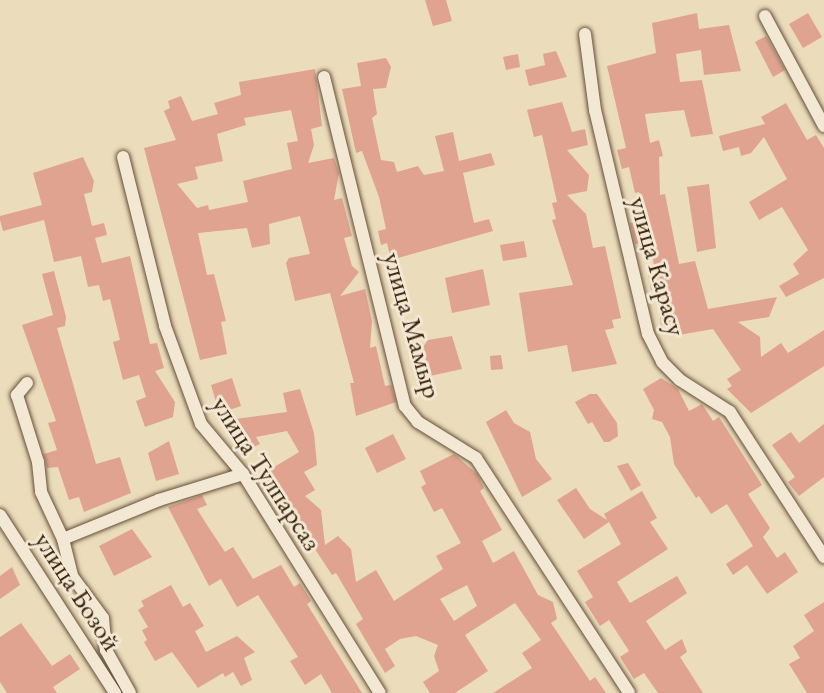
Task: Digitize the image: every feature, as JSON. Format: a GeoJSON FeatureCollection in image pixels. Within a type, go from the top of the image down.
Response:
{"type":"FeatureCollection","features":[{"type":"Feature","properties":{"kind":"street"},"geometry":{"type":"LineString","coordinates":[[765,16],[824,126]]}},
{"type":"Feature","properties":{"kind":"street","name":"улица Карасу"},"geometry":{"type":"LineString","coordinates":[[585,34],[595,110],[648,334],[662,362],[680,380],[730,412],[824,557]]}},
{"type":"Feature","properties":{"kind":"street","name":"улица Мамыр"},"geometry":{"type":"LineString","coordinates":[[324,77],[405,406],[418,422],[476,458],[629,693]]}},
{"type":"Feature","properties":{"kind":"street","name":"улица Тулпарсаз"},"geometry":{"type":"LineString","coordinates":[[123,157],[165,326],[201,424],[243,474],[380,693]]}},
{"type":"Feature","properties":{"kind":"street"},"geometry":{"type":"LineString","coordinates":[[27,382],[17,395],[38,462],[41,492],[63,539],[72,576],[103,618],[106,650],[130,693]]}},
{"type":"Feature","properties":{"kind":"street"},"geometry":{"type":"LineString","coordinates":[[63,539],[159,500],[243,474]]}},
{"type":"Feature","properties":{"kind":"street","name":"улица Бозой"},"geometry":{"type":"LineString","coordinates":[[0,515],[116,693]]}},
{"type":"Feature","properties":{"kind":"building"},"geometry":{"type":"Polygon","coordinates":[[[425,0],[446,0],[452,21],[433,26],[425,0]]]}},
{"type":"Feature","properties":{"kind":"building"},"geometry":{"type":"Polygon","coordinates":[[[697,13],[699,29],[729,25],[741,71],[704,75],[701,50],[676,54],[680,82],[702,80],[713,134],[691,137],[684,110],[645,114],[650,143],[659,140],[663,156],[659,157],[660,195],[665,194],[679,264],[695,261],[708,309],[777,297],[769,317],[738,322],[760,337],[761,357],[781,343],[788,353],[824,330],[824,366],[751,413],[727,389],[732,386],[727,379],[741,370],[713,329],[673,336],[671,326],[661,328],[658,288],[651,290],[648,273],[655,271],[650,242],[635,244],[630,223],[645,220],[639,192],[635,193],[629,167],[622,169],[617,150],[626,148],[607,66],[656,53],[652,23],[697,13]]]}},
{"type":"Feature","properties":{"kind":"building"},"geometry":{"type":"Polygon","coordinates":[[[808,13],[822,37],[803,48],[789,24],[808,13]]]}},
{"type":"Feature","properties":{"kind":"building"},"geometry":{"type":"Polygon","coordinates":[[[766,36],[785,70],[773,77],[755,42],[766,36]]]}},
{"type":"Feature","properties":{"kind":"building"},"geometry":{"type":"Polygon","coordinates":[[[556,51],[567,77],[529,86],[525,70],[545,65],[543,54],[556,51]]]}},
{"type":"Feature","properties":{"kind":"building"},"geometry":{"type":"Polygon","coordinates":[[[518,54],[520,67],[506,70],[503,57],[518,54]]]}},
{"type":"Feature","properties":{"kind":"building"},"geometry":{"type":"Polygon","coordinates":[[[386,58],[391,67],[386,88],[373,89],[377,114],[372,118],[381,160],[394,162],[397,172],[418,166],[424,175],[444,171],[435,136],[453,132],[459,161],[491,153],[495,165],[463,173],[474,223],[489,219],[493,231],[391,260],[387,243],[381,245],[378,231],[386,229],[379,197],[362,151],[356,153],[342,89],[361,86],[357,63],[386,58]]]}},
{"type":"Feature","properties":{"kind":"building"},"geometry":{"type":"Polygon","coordinates":[[[315,69],[322,126],[311,129],[314,145],[308,163],[334,158],[339,173],[334,200],[342,198],[352,236],[344,238],[352,266],[359,272],[340,296],[365,289],[372,321],[370,348],[376,346],[385,386],[391,385],[396,402],[356,416],[350,383],[354,383],[330,293],[295,301],[286,263],[289,258],[310,254],[300,216],[269,224],[270,244],[252,248],[247,228],[198,233],[207,275],[214,274],[226,321],[221,322],[227,354],[200,360],[144,148],[176,140],[164,111],[170,108],[168,101],[181,96],[192,121],[218,114],[214,103],[241,95],[239,82],[315,69]],[[291,110],[244,118],[246,125],[217,134],[223,161],[195,167],[198,179],[177,184],[197,208],[208,205],[209,210],[248,202],[243,181],[292,169],[287,143],[298,141],[291,110]]]}},
{"type":"Feature","properties":{"kind":"building"},"geometry":{"type":"Polygon","coordinates":[[[562,102],[572,132],[585,129],[588,145],[567,150],[589,175],[587,191],[567,195],[586,214],[593,248],[605,246],[621,318],[612,320],[614,328],[605,330],[617,364],[572,372],[567,345],[528,352],[519,293],[573,285],[552,220],[556,219],[552,203],[557,202],[542,135],[534,137],[527,110],[562,102]]]}},
{"type":"Feature","properties":{"kind":"building"},"geometry":{"type":"Polygon","coordinates":[[[786,103],[807,140],[816,135],[824,148],[824,278],[786,297],[779,286],[799,274],[793,264],[808,250],[782,207],[759,220],[749,202],[787,179],[764,137],[751,153],[741,156],[739,147],[723,151],[719,136],[765,124],[761,117],[786,103]]]}},
{"type":"Feature","properties":{"kind":"building"},"geometry":{"type":"Polygon","coordinates":[[[83,157],[94,181],[92,192],[84,194],[92,226],[104,223],[107,235],[95,238],[102,263],[130,256],[150,344],[157,343],[164,368],[155,371],[175,402],[173,417],[145,427],[136,401],[146,397],[139,375],[123,380],[113,342],[120,340],[110,299],[103,301],[99,285],[88,287],[81,256],[54,262],[44,220],[3,231],[0,220],[0,216],[42,205],[33,173],[83,157]]]}},
{"type":"Feature","properties":{"kind":"building"},"geometry":{"type":"Polygon","coordinates":[[[709,184],[716,248],[697,252],[687,187],[709,184]]]}},
{"type":"Feature","properties":{"kind":"building"},"geometry":{"type":"Polygon","coordinates":[[[524,241],[527,257],[503,261],[500,245],[524,241]]]}},
{"type":"Feature","properties":{"kind":"building"},"geometry":{"type":"Polygon","coordinates":[[[483,269],[490,305],[452,313],[445,278],[483,269]]]}},
{"type":"Feature","properties":{"kind":"building"},"geometry":{"type":"Polygon","coordinates":[[[54,271],[66,317],[65,326],[57,328],[96,464],[120,457],[131,493],[84,512],[79,497],[69,500],[58,467],[47,468],[44,454],[57,450],[48,423],[56,421],[22,325],[53,315],[42,274],[54,271]]]}},
{"type":"Feature","properties":{"kind":"building"},"geometry":{"type":"Polygon","coordinates":[[[452,336],[462,369],[430,376],[423,347],[428,340],[452,336]]]}},
{"type":"Feature","properties":{"kind":"building"},"geometry":{"type":"Polygon","coordinates":[[[501,355],[503,369],[491,370],[490,356],[501,355]]]}},
{"type":"Feature","properties":{"kind":"building"},"geometry":{"type":"Polygon","coordinates":[[[232,378],[241,406],[226,411],[222,400],[216,402],[211,385],[232,378]]]}},
{"type":"Feature","properties":{"kind":"building"},"geometry":{"type":"Polygon","coordinates":[[[661,378],[678,389],[689,411],[702,404],[713,421],[719,417],[762,485],[748,494],[770,528],[763,537],[777,558],[785,552],[798,572],[767,594],[747,565],[733,575],[726,564],[753,546],[727,504],[711,514],[699,496],[696,498],[674,464],[670,437],[662,422],[652,419],[654,410],[643,389],[661,378]]]}},
{"type":"Feature","properties":{"kind":"building"},"geometry":{"type":"Polygon","coordinates":[[[300,389],[314,433],[317,465],[304,472],[315,490],[305,496],[321,510],[325,545],[338,536],[351,549],[356,582],[376,570],[394,601],[443,569],[436,556],[461,543],[442,508],[434,512],[421,487],[426,484],[420,471],[454,454],[477,474],[484,488],[480,491],[502,530],[482,541],[493,563],[514,551],[538,595],[553,602],[557,619],[551,623],[590,681],[595,677],[606,693],[493,693],[532,668],[522,653],[541,640],[515,603],[465,635],[488,671],[455,693],[430,693],[423,682],[439,671],[434,656],[438,645],[416,636],[400,639],[385,649],[395,666],[385,673],[356,624],[363,619],[336,573],[332,575],[287,506],[280,510],[261,475],[299,452],[287,431],[256,437],[260,444],[246,451],[236,432],[235,419],[287,412],[283,393],[300,389]],[[467,585],[440,599],[454,621],[477,606],[467,585]]]}},
{"type":"Feature","properties":{"kind":"building"},"geometry":{"type":"Polygon","coordinates":[[[590,394],[597,394],[617,423],[618,436],[609,442],[604,442],[592,422],[588,424],[575,402],[590,394]]]}},
{"type":"Feature","properties":{"kind":"building"},"geometry":{"type":"Polygon","coordinates":[[[506,410],[514,423],[530,432],[536,459],[552,479],[522,497],[486,422],[506,410]]]}},
{"type":"Feature","properties":{"kind":"building"},"geometry":{"type":"Polygon","coordinates":[[[824,424],[824,477],[799,496],[788,482],[795,477],[772,445],[791,432],[799,443],[824,424]]]}},
{"type":"Feature","properties":{"kind":"building"},"geometry":{"type":"Polygon","coordinates":[[[393,434],[406,459],[377,473],[365,448],[393,434]]]}},
{"type":"Feature","properties":{"kind":"building"},"geometry":{"type":"Polygon","coordinates":[[[169,441],[179,474],[156,481],[148,453],[169,441]]]}},
{"type":"Feature","properties":{"kind":"building"},"geometry":{"type":"Polygon","coordinates":[[[628,463],[641,485],[631,491],[617,466],[628,463]]]}},
{"type":"Feature","properties":{"kind":"building"},"geometry":{"type":"Polygon","coordinates":[[[576,488],[590,509],[607,520],[604,514],[642,491],[657,518],[650,522],[668,549],[617,582],[630,603],[677,576],[687,593],[646,621],[665,650],[682,639],[687,652],[680,657],[703,693],[658,693],[644,673],[634,679],[620,657],[629,651],[609,620],[600,626],[585,602],[593,597],[577,571],[621,544],[609,522],[584,539],[557,500],[576,488]]]}},
{"type":"Feature","properties":{"kind":"building"},"geometry":{"type":"Polygon","coordinates":[[[202,495],[207,505],[197,509],[225,552],[233,547],[253,579],[281,565],[294,587],[300,583],[311,601],[307,604],[362,693],[332,693],[321,674],[305,685],[290,661],[298,657],[258,595],[237,607],[221,579],[209,586],[168,507],[202,495]]]}},
{"type":"Feature","properties":{"kind":"building"},"geometry":{"type":"Polygon","coordinates":[[[132,529],[152,557],[114,576],[99,546],[132,529]]]}},
{"type":"Feature","properties":{"kind":"building"},"geometry":{"type":"Polygon","coordinates":[[[12,567],[20,585],[0,599],[0,576],[12,567]]]}},
{"type":"Feature","properties":{"kind":"building"},"geometry":{"type":"Polygon","coordinates":[[[171,585],[183,607],[190,603],[204,626],[195,631],[206,652],[237,636],[255,652],[244,658],[252,680],[241,686],[233,672],[225,677],[223,673],[198,688],[172,652],[155,661],[144,642],[147,640],[142,630],[148,627],[138,610],[144,606],[141,601],[171,585]]]}},
{"type":"Feature","properties":{"kind":"building"},"geometry":{"type":"Polygon","coordinates":[[[824,602],[824,693],[807,693],[789,664],[800,658],[793,646],[814,631],[804,615],[824,602]]]}},
{"type":"Feature","properties":{"kind":"building"},"geometry":{"type":"Polygon","coordinates":[[[21,623],[52,666],[70,654],[80,669],[53,687],[57,693],[7,693],[0,682],[0,637],[21,623]]]}}]}
